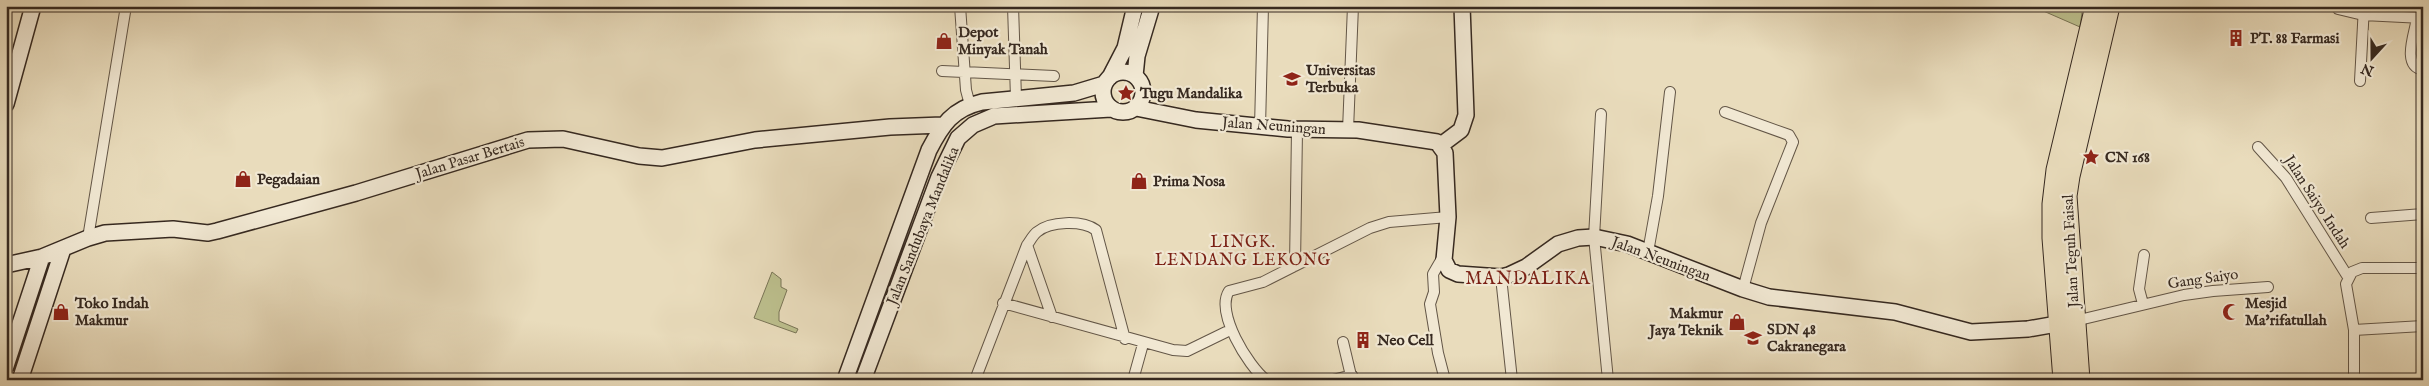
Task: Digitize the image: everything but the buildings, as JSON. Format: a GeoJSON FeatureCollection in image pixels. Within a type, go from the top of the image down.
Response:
{"type":"FeatureCollection","features":[{"type":"Feature","properties":{"kind":"highway","name":"Jalan Teguh Faisal"},"geometry":{"type":"LineString","coordinates":[[2080,380],[2066,323],[2052,238],[2052,204],[2056,170],[2095,6]]}},
{"type":"Feature","properties":{"kind":"highway","name":"Jalan Teguh Faisal"},"geometry":{"type":"LineString","coordinates":[[2063,380],[2066,323],[2067,196],[2110,6]]}},
{"type":"Feature","properties":{"kind":"main road"},"geometry":{"type":"LineString","coordinates":[[6,104],[33,6]]}},
{"type":"Feature","properties":{"kind":"main road"},"geometry":{"type":"LineString","coordinates":[[864,376],[847,373],[929,150],[942,125],[970,105],[1016,98],[1074,94],[1107,80],[1118,72],[1127,72],[1135,76],[1141,83],[1144,92],[1142,100],[1136,108],[1128,112],[1119,112],[1105,102],[1103,93],[1107,80],[1125,48],[1135,6]]}},
{"type":"Feature","properties":{"kind":"main road"},"geometry":{"type":"LineString","coordinates":[[1135,76],[1137,56],[1152,6]]}},
{"type":"Feature","properties":{"kind":"main road"},"geometry":{"type":"LineString","coordinates":[[1444,255],[1448,217],[1445,153],[1441,145],[1461,130],[1466,115],[1462,6]]}},
{"type":"Feature","properties":{"kind":"main road","name":"Jalan Sandubaya Mandalika"},"geometry":{"type":"LineString","coordinates":[[864,376],[946,160],[958,138],[983,119],[1005,114],[1111,108]]}},
{"type":"Feature","properties":{"kind":"main road","name":"Jalan Neuningan"},"geometry":{"type":"LineString","coordinates":[[1136,108],[1196,120],[1297,130],[1348,130],[1433,140],[1441,145]]}},
{"type":"Feature","properties":{"kind":"main road","name":"Jalan Pasar Bertais"},"geometry":{"type":"LineString","coordinates":[[6,265],[42,257],[88,238],[117,232],[173,229],[208,233],[356,193],[528,140],[563,139],[585,142],[639,156],[662,158],[755,140],[890,127],[942,125]]}},
{"type":"Feature","properties":{"kind":"main road"},"geometry":{"type":"LineString","coordinates":[[904,219],[921,225]]}},
{"type":"Feature","properties":{"kind":"main road","name":"Jalan Neuningan"},"geometry":{"type":"LineString","coordinates":[[1444,255],[1446,267],[1453,272],[1501,277],[1518,272],[1558,244],[1578,238],[1594,237],[1618,241],[1744,289],[1783,299],[1909,314],[1963,331],[2028,329],[2066,323]]}},
{"type":"Feature","properties":{"kind":"main road"},"geometry":{"type":"LineString","coordinates":[[20,380],[63,249]]}},
{"type":"Feature","properties":{"kind":"main road"},"geometry":{"type":"LineString","coordinates":[[6,366],[42,257]]}},
{"type":"Feature","properties":{"kind":"street"},"geometry":{"type":"LineString","coordinates":[[88,238],[126,6]]}},
{"type":"Feature","properties":{"kind":"street"},"geometry":{"type":"LineString","coordinates":[[960,6],[964,73],[970,105]]}},
{"type":"Feature","properties":{"kind":"street"},"geometry":{"type":"LineString","coordinates":[[1013,6],[1016,98]]}},
{"type":"Feature","properties":{"kind":"street"},"geometry":{"type":"LineString","coordinates":[[1260,126],[1262,6]]}},
{"type":"Feature","properties":{"kind":"street"},"geometry":{"type":"LineString","coordinates":[[1348,130],[1353,6]]}},
{"type":"Feature","properties":{"kind":"street"},"geometry":{"type":"LineString","coordinates":[[2338,9],[2420,18],[2410,60],[2415,67],[2423,70]]}},
{"type":"Feature","properties":{"kind":"street"},"geometry":{"type":"LineString","coordinates":[[2360,81],[2364,11]]}},
{"type":"Feature","properties":{"kind":"street"},"geometry":{"type":"LineString","coordinates":[[942,71],[1014,76],[1054,76]]}},
{"type":"Feature","properties":{"kind":"street"},"geometry":{"type":"LineString","coordinates":[[1648,252],[1657,204],[1670,92]]}},
{"type":"Feature","properties":{"kind":"street"},"geometry":{"type":"LineString","coordinates":[[1725,112],[1789,135],[1793,142],[1761,223],[1744,289]]}},
{"type":"Feature","properties":{"kind":"street"},"geometry":{"type":"LineString","coordinates":[[1601,114],[1594,237],[1608,380]]}},
{"type":"Feature","properties":{"kind":"street"},"geometry":{"type":"LineString","coordinates":[[1295,266],[1297,130]]}},
{"type":"Feature","properties":{"kind":"street","name":"Jalan Saiyo Indah"},"geometry":{"type":"LineString","coordinates":[[2258,147],[2286,178],[2348,277]]}},
{"type":"Feature","properties":{"kind":"street"},"geometry":{"type":"LineString","coordinates":[[2370,218],[2423,214]]}},
{"type":"Feature","properties":{"kind":"street"},"geometry":{"type":"LineString","coordinates":[[1261,378],[1248,362],[1237,342],[1227,311],[1225,300],[1227,294],[1234,289],[1256,285],[1379,224],[1448,217]]}},
{"type":"Feature","properties":{"kind":"street"},"geometry":{"type":"LineString","coordinates":[[975,380],[1027,245],[1037,232],[1050,226],[1079,224],[1089,225],[1096,230],[1125,339]]}},
{"type":"Feature","properties":{"kind":"street"},"geometry":{"type":"LineString","coordinates":[[1027,245],[1052,317]]}},
{"type":"Feature","properties":{"kind":"street"},"geometry":{"type":"LineString","coordinates":[[1444,255],[1433,274],[1434,295],[1430,303],[1438,352],[1446,380]]}},
{"type":"Feature","properties":{"kind":"street"},"geometry":{"type":"LineString","coordinates":[[2066,323],[2097,317],[2143,304],[2139,289],[2144,255]]}},
{"type":"Feature","properties":{"kind":"street"},"geometry":{"type":"LineString","coordinates":[[2354,380],[2354,330],[2346,286],[2348,277],[2354,271],[2362,268],[2423,268]]}},
{"type":"Feature","properties":{"kind":"street"},"geometry":{"type":"LineString","coordinates":[[1501,277],[1512,380]]}},
{"type":"Feature","properties":{"kind":"street","name":"Gang Saiyo"},"geometry":{"type":"LineString","coordinates":[[2143,304],[2213,291],[2268,287]]}},
{"type":"Feature","properties":{"kind":"street"},"geometry":{"type":"LineString","coordinates":[[1004,303],[1125,339],[1173,350],[1187,351],[1226,332]]}},
{"type":"Feature","properties":{"kind":"street"},"geometry":{"type":"LineString","coordinates":[[2354,330],[2423,326]]}},
{"type":"Feature","properties":{"kind":"street"},"geometry":{"type":"LineString","coordinates":[[1333,380],[1352,377],[1343,342]]}},
{"type":"Feature","properties":{"kind":"street"},"geometry":{"type":"LineString","coordinates":[[1133,380],[1143,344]]}},
{"type":"Feature","properties":{"kind":"green space"},"geometry":{"type":"Polygon","coordinates":[[[2032,6],[2083,6],[2080,27],[2032,6]]]}},
{"type":"Feature","properties":{"kind":"green space"},"geometry":{"type":"Polygon","coordinates":[[[772,272],[781,279],[781,287],[787,290],[779,312],[779,321],[798,329],[796,333],[754,318],[772,272]]]}},
{"type":"Feature","properties":{"kind":"place","name":"PT. 88 Farmasi"},"geometry":{"type":"Point","coordinates":[2236,38]}},
{"type":"Feature","properties":{"kind":"place","name":"Depot Minyak Tanah"},"geometry":{"type":"Point","coordinates":[944,41]}},
{"type":"Feature","properties":{"kind":"place","name":"Universitas Terbuka"},"geometry":{"type":"Point","coordinates":[1292,79]}},
{"type":"Feature","properties":{"kind":"place","name":"Tugu Mandalika"},"geometry":{"type":"Point","coordinates":[1126,93]}},
{"type":"Feature","properties":{"kind":"place","name":"CN 168"},"geometry":{"type":"Point","coordinates":[2091,157]}},
{"type":"Feature","properties":{"kind":"place","name":"Pegadaian"},"geometry":{"type":"Point","coordinates":[243,179]}},
{"type":"Feature","properties":{"kind":"place","name":"Prima Nosa"},"geometry":{"type":"Point","coordinates":[1139,181]}},
{"type":"Feature","properties":{"kind":"place","name":"Toko Indah Makmur"},"geometry":{"type":"Point","coordinates":[61,312]}},
{"type":"Feature","properties":{"kind":"place","name":"Mesjid Ma'rifatullah"},"geometry":{"type":"Point","coordinates":[2231,312]}},
{"type":"Feature","properties":{"kind":"place","name":"Makmur Jaya Teknik"},"geometry":{"type":"Point","coordinates":[1737,322]}},
{"type":"Feature","properties":{"kind":"place","name":"SDN 48 Cakranegara"},"geometry":{"type":"Point","coordinates":[1753,338]}},
{"type":"Feature","properties":{"kind":"place","name":"Neo Cell"},"geometry":{"type":"Point","coordinates":[1363,340]}},
{"type":"Feature","properties":{"kind":"district","name":"LINGK. LENDANG LEKONG"},"geometry":{"type":"Point","coordinates":[1243,252]}},
{"type":"Feature","properties":{"kind":"district","name":"MANDALIKA"},"geometry":{"type":"Point","coordinates":[1528,279]}}]}
